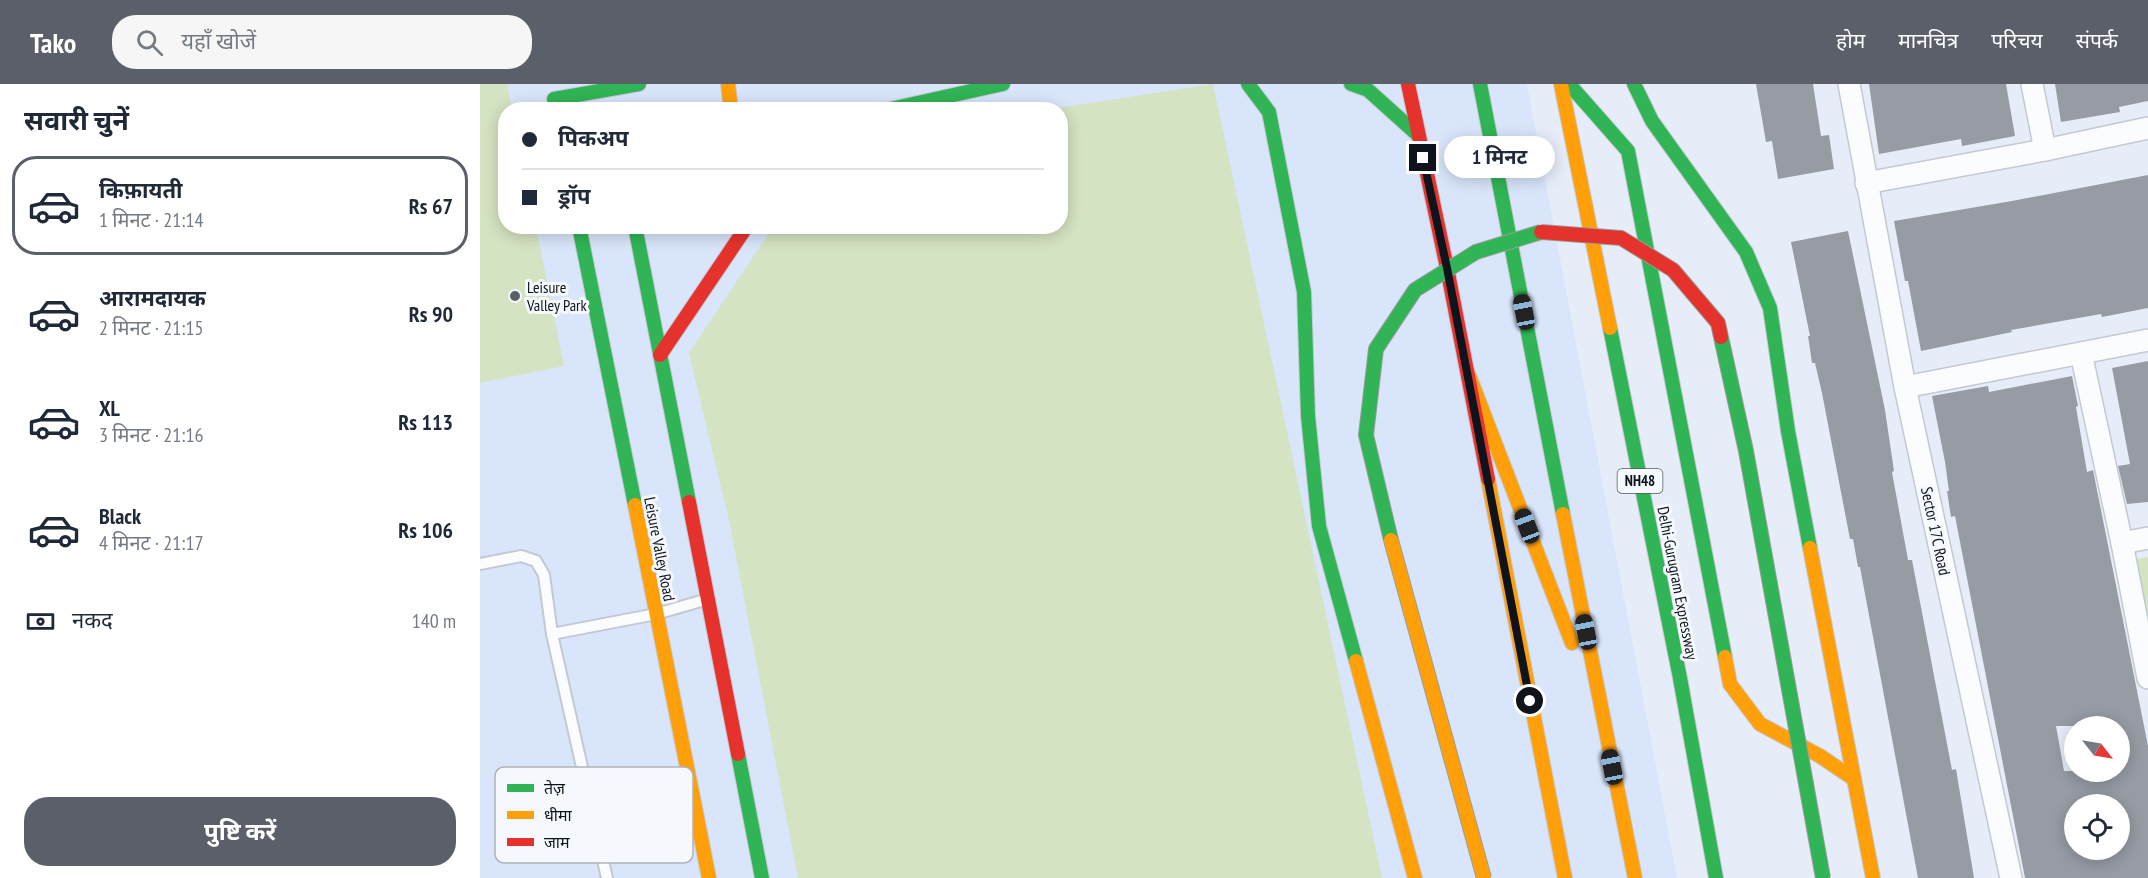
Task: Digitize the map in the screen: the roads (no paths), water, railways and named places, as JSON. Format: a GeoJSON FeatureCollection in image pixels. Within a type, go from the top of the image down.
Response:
{"type":"FeatureCollection","features":[{"type":"Feature","properties":{"kind":"main road"},"geometry":{"type":"LineString","coordinates":[[551,84],[555,102]]}},
{"type":"Feature","properties":{"kind":"main road"},"geometry":{"type":"LineString","coordinates":[[563,102],[639,84]]}},
{"type":"Feature","properties":{"kind":"main road"},"geometry":{"type":"LineString","coordinates":[[728,84],[730,102]]}},
{"type":"Feature","properties":{"kind":"main road"},"geometry":{"type":"LineString","coordinates":[[922,102],[1003,84]]}},
{"type":"Feature","properties":{"kind":"main road"},"geometry":{"type":"LineString","coordinates":[[1248,84],[1269,112],[1304,292],[1308,416],[1319,526],[1415,878]]}},
{"type":"Feature","properties":{"kind":"main road"},"geometry":{"type":"LineString","coordinates":[[1351,84],[1368,90],[1418,135]]}},
{"type":"Feature","properties":{"kind":"main road"},"geometry":{"type":"LineString","coordinates":[[1408,84],[1468,373],[1564,878]]}},
{"type":"Feature","properties":{"kind":"main road"},"geometry":{"type":"LineString","coordinates":[[1480,84],[1635,878]]}},
{"type":"Feature","properties":{"kind":"main road","name":"Delhi-Gurugram Expressway"},"geometry":{"type":"LineString","coordinates":[[1561,84],[1680,678],[1716,878]]}},
{"type":"Feature","properties":{"kind":"main road"},"geometry":{"type":"LineString","coordinates":[[1569,84],[1628,151],[1730,684],[1760,724],[1820,756],[1854,779]]}},
{"type":"Feature","properties":{"kind":"main road"},"geometry":{"type":"LineString","coordinates":[[1634,84],[1652,121],[1746,252],[1770,308],[1788,431],[1873,878]]}},
{"type":"Feature","properties":{"kind":"main road"},"geometry":{"type":"LineString","coordinates":[[1484,878],[1381,502],[1366,435],[1376,349],[1414,290],[1476,252],[1538,232],[1621,238],[1673,270],[1718,323],[1746,451],[1823,878]]}},
{"type":"Feature","properties":{"kind":"main road","name":"Leisure Valley Road"},"geometry":{"type":"LineString","coordinates":[[581,234],[687,767]]}},
{"type":"Feature","properties":{"kind":"main road"},"geometry":{"type":"LineString","coordinates":[[637,234],[762,878]]}},
{"type":"Feature","properties":{"kind":"main road"},"geometry":{"type":"LineString","coordinates":[[660,355],[742,234]]}},
{"type":"Feature","properties":{"kind":"main road"},"geometry":{"type":"LineString","coordinates":[[1468,373],[1603,723]]}},
{"type":"Feature","properties":{"kind":"main road","name":"Leisure Valley Road"},"geometry":{"type":"LineString","coordinates":[[693,798],[709,878]]}},
{"type":"Feature","properties":{"kind":"street","name":"Sector 17C Road"},"geometry":{"type":"LineString","coordinates":[[1849,84],[1905,387],[2011,878]]}},
{"type":"Feature","properties":{"kind":"street"},"geometry":{"type":"LineString","coordinates":[[2032,84],[2045,150]]}},
{"type":"Feature","properties":{"kind":"street"},"geometry":{"type":"LineString","coordinates":[[1866,183],[2045,150],[2148,128]]}},
{"type":"Feature","properties":{"kind":"street"},"geometry":{"type":"LineString","coordinates":[[1905,387],[2148,340]]}},
{"type":"Feature","properties":{"kind":"street"},"geometry":{"type":"LineString","coordinates":[[2081,353],[2148,678]]}},
{"type":"Feature","properties":{"kind":"street"},"geometry":{"type":"LineString","coordinates":[[2122,543],[2148,538]]}},
{"type":"Feature","properties":{"kind":"lane"},"geometry":{"type":"LineString","coordinates":[[480,564],[521,556],[536,561],[544,575],[552,634],[582,767]]}},
{"type":"Feature","properties":{"kind":"lane"},"geometry":{"type":"LineString","coordinates":[[552,634],[656,614],[708,599]]}},
{"type":"Feature","properties":{"kind":"lane"},"geometry":{"type":"LineString","coordinates":[[604,863],[607,878]]}},
{"type":"Feature","properties":{"kind":"place","name":"Leisure Valley Park"},"geometry":{"type":"Point","coordinates":[515,296]}}]}
